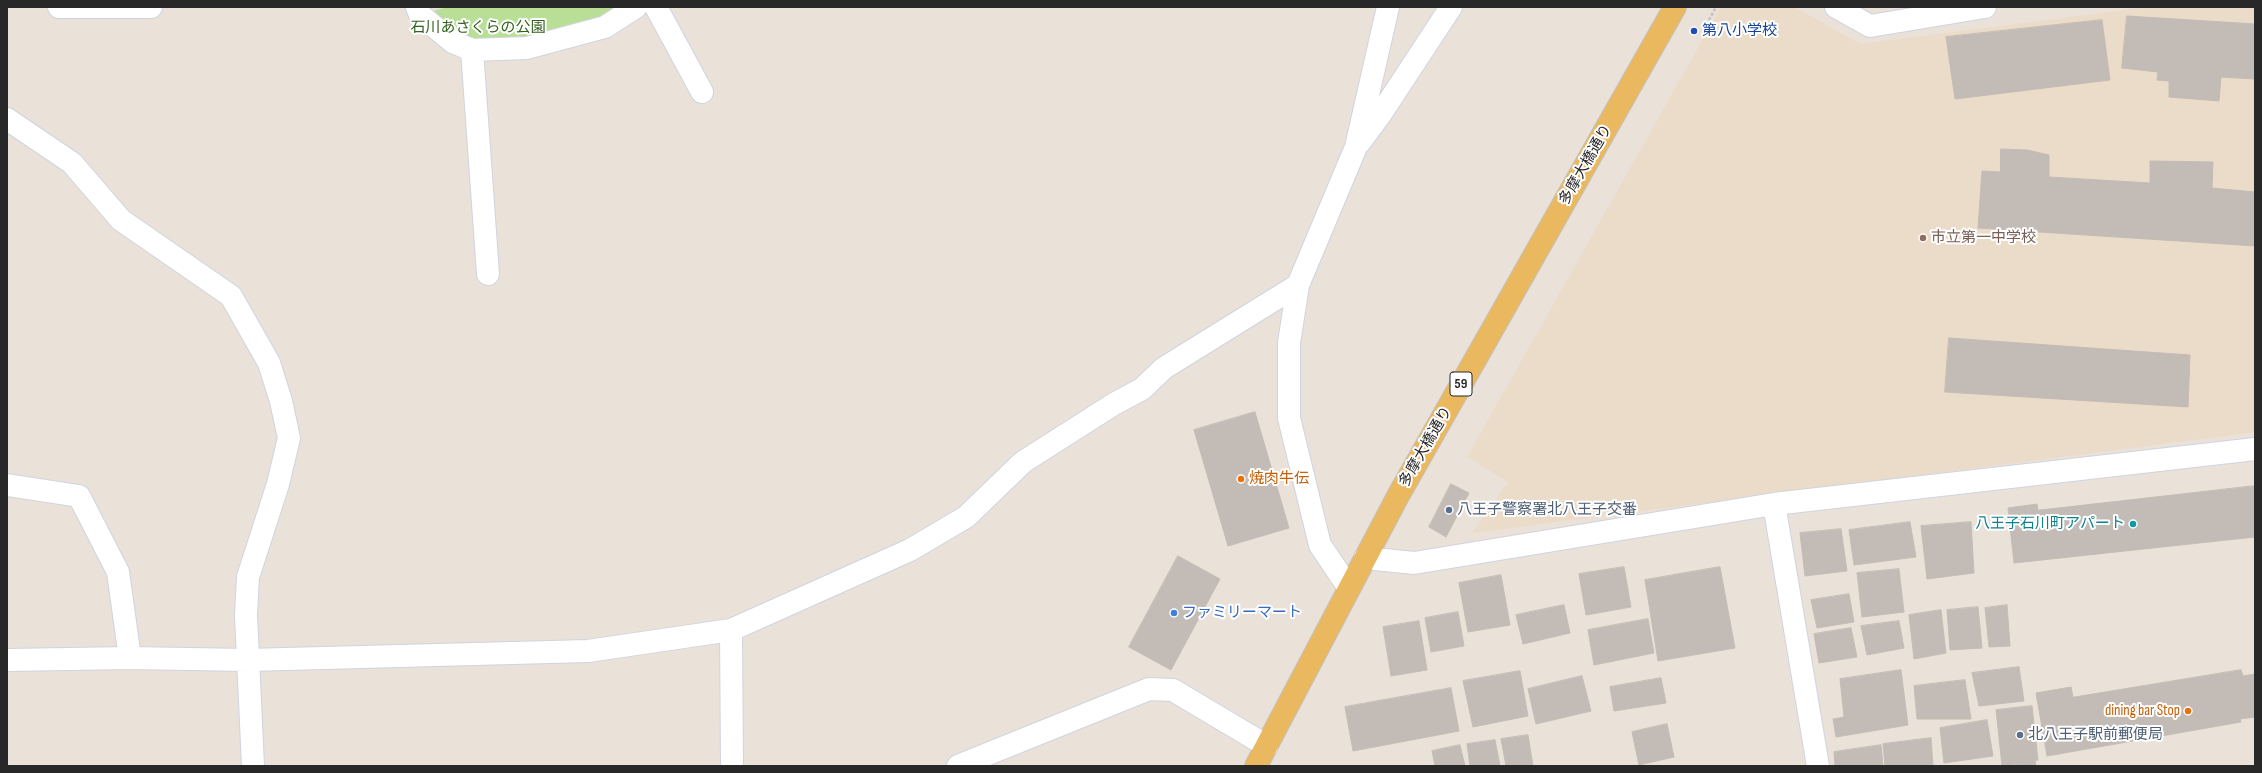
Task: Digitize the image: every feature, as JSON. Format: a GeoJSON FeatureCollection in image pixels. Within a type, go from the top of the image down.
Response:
{"type":"FeatureCollection","features":[{"type":"Feature","properties":{"kind":"main road","name":"多摩大橋通り"},"geometry":{"type":"LineString","coordinates":[[1256,766],[1398,496],[1675,7]]}},
{"type":"Feature","properties":{"kind":"street"},"geometry":{"type":"LineString","coordinates":[[59,7],[151,7]]}},
{"type":"Feature","properties":{"kind":"street"},"geometry":{"type":"LineString","coordinates":[[417,7],[420,15],[453,42],[472,50],[527,48],[605,26],[636,7]]}},
{"type":"Feature","properties":{"kind":"street"},"geometry":{"type":"LineString","coordinates":[[656,7],[702,92]]}},
{"type":"Feature","properties":{"kind":"street"},"geometry":{"type":"LineString","coordinates":[[1350,588],[1320,544],[1288,418],[1288,343],[1298,285],[1356,147],[1388,7]]}},
{"type":"Feature","properties":{"kind":"street"},"geometry":{"type":"LineString","coordinates":[[1356,147],[1380,115],[1451,7]]}},
{"type":"Feature","properties":{"kind":"street"},"geometry":{"type":"LineString","coordinates":[[1836,7],[1870,26],[1985,7]]}},
{"type":"Feature","properties":{"kind":"street"},"geometry":{"type":"LineString","coordinates":[[472,50],[488,274]]}},
{"type":"Feature","properties":{"kind":"street"},"geometry":{"type":"LineString","coordinates":[[7,119],[72,164],[121,220],[231,296],[269,363],[281,401],[288,438],[278,484],[248,577],[246,615],[253,766]]}},
{"type":"Feature","properties":{"kind":"street"},"geometry":{"type":"LineString","coordinates":[[7,660],[130,658],[248,660],[588,651],[731,630],[917,547],[966,517],[1023,462],[1114,404],[1142,389],[1164,368],[1298,285]]}},
{"type":"Feature","properties":{"kind":"street"},"geometry":{"type":"LineString","coordinates":[[1365,558],[1414,564],[1774,504],[2255,449]]}},
{"type":"Feature","properties":{"kind":"street"},"geometry":{"type":"LineString","coordinates":[[7,484],[79,496],[118,572],[130,658]]}},
{"type":"Feature","properties":{"kind":"street"},"geometry":{"type":"LineString","coordinates":[[1774,504],[1818,766]]}},
{"type":"Feature","properties":{"kind":"street"},"geometry":{"type":"LineString","coordinates":[[731,630],[732,766]]}},
{"type":"Feature","properties":{"kind":"street"},"geometry":{"type":"LineString","coordinates":[[958,766],[1149,688],[1173,690],[1267,746]]}},
{"type":"Feature","properties":{"kind":"path"},"geometry":{"type":"LineString","coordinates":[[1708,20],[1716,7]]}},
{"type":"Feature","properties":{"kind":"shaded area","name":"市立第一中学校"},"geometry":{"type":"Polygon","coordinates":[[[1721,7],[1794,7],[1861,44],[2148,7],[2255,7],[2255,432],[1472,533],[1508,482],[1467,457],[1721,7]]]}},
{"type":"Feature","properties":{"kind":"green space","name":"石川あさくらの公園"},"geometry":{"type":"Polygon","coordinates":[[[447,7],[636,7],[605,27],[472,50],[420,15],[447,7]]]}},
{"type":"Feature","properties":{"kind":"building"},"geometry":{"type":"Polygon","coordinates":[[[2127,16],[2255,24],[2255,79],[2221,77],[2219,101],[2169,97],[2169,81],[2157,80],[2158,72],[2122,68],[2127,16]]]}},
{"type":"Feature","properties":{"kind":"building"},"geometry":{"type":"Polygon","coordinates":[[[2102,20],[2110,80],[1955,99],[1946,37],[2102,20]]]}},
{"type":"Feature","properties":{"kind":"building"},"geometry":{"type":"Polygon","coordinates":[[[2001,149],[2027,150],[2049,155],[2049,177],[2150,183],[2150,161],[2213,162],[2212,188],[2255,192],[2255,246],[1978,228],[1982,171],[2000,172],[2001,149]]]}},
{"type":"Feature","properties":{"kind":"building"},"geometry":{"type":"Polygon","coordinates":[[[1949,338],[2190,355],[2188,407],[1945,392],[1949,338]]]}},
{"type":"Feature","properties":{"kind":"building","name":"焼肉牛伝"},"geometry":{"type":"Polygon","coordinates":[[[1255,412],[1289,528],[1228,546],[1194,430],[1255,412]]]}},
{"type":"Feature","properties":{"kind":"building","name":"八王子警察署北八王子交番"},"geometry":{"type":"Polygon","coordinates":[[[1451,484],[1469,493],[1446,537],[1429,527],[1451,484]]]}},
{"type":"Feature","properties":{"kind":"building","name":"八王子石川町アパート"},"geometry":{"type":"Polygon","coordinates":[[[2255,486],[2255,537],[2014,563],[2008,508],[2037,504],[2038,510],[2255,486]]]}},
{"type":"Feature","properties":{"kind":"building"},"geometry":{"type":"Polygon","coordinates":[[[1910,522],[1916,557],[1854,565],[1849,530],[1910,522]]]}},
{"type":"Feature","properties":{"kind":"building"},"geometry":{"type":"Polygon","coordinates":[[[1971,522],[1974,573],[1927,579],[1921,526],[1971,522]]]}},
{"type":"Feature","properties":{"kind":"building"},"geometry":{"type":"Polygon","coordinates":[[[1841,529],[1847,571],[1805,576],[1800,533],[1841,529]]]}},
{"type":"Feature","properties":{"kind":"building","name":"ファミリーマート"},"geometry":{"type":"Polygon","coordinates":[[[1178,556],[1220,579],[1171,670],[1129,647],[1178,556]]]}},
{"type":"Feature","properties":{"kind":"building"},"geometry":{"type":"Polygon","coordinates":[[[1624,567],[1631,607],[1586,615],[1579,574],[1624,567]]]}},
{"type":"Feature","properties":{"kind":"building"},"geometry":{"type":"Polygon","coordinates":[[[1720,567],[1735,648],[1658,661],[1645,580],[1720,567]]]}},
{"type":"Feature","properties":{"kind":"building"},"geometry":{"type":"Polygon","coordinates":[[[1899,569],[1904,612],[1862,617],[1857,573],[1899,569]]]}},
{"type":"Feature","properties":{"kind":"building"},"geometry":{"type":"Polygon","coordinates":[[[1501,575],[1510,625],[1468,632],[1459,583],[1501,575]]]}},
{"type":"Feature","properties":{"kind":"building"},"geometry":{"type":"Polygon","coordinates":[[[1849,594],[1854,622],[1817,628],[1811,600],[1849,594]]]}},
{"type":"Feature","properties":{"kind":"building"},"geometry":{"type":"Polygon","coordinates":[[[1564,605],[1570,633],[1523,644],[1516,615],[1564,605]]]}},
{"type":"Feature","properties":{"kind":"building"},"geometry":{"type":"Polygon","coordinates":[[[2007,605],[2010,646],[1989,647],[1985,608],[2007,605]]]}},
{"type":"Feature","properties":{"kind":"building"},"geometry":{"type":"Polygon","coordinates":[[[1978,607],[1982,648],[1950,650],[1947,610],[1978,607]]]}},
{"type":"Feature","properties":{"kind":"building"},"geometry":{"type":"Polygon","coordinates":[[[1941,610],[1946,653],[1914,659],[1909,615],[1941,610]]]}},
{"type":"Feature","properties":{"kind":"building"},"geometry":{"type":"Polygon","coordinates":[[[1458,612],[1464,646],[1431,652],[1425,618],[1458,612]]]}},
{"type":"Feature","properties":{"kind":"building"},"geometry":{"type":"Polygon","coordinates":[[[1648,619],[1654,653],[1594,665],[1588,630],[1648,619]]]}},
{"type":"Feature","properties":{"kind":"building"},"geometry":{"type":"Polygon","coordinates":[[[1419,621],[1427,670],[1391,676],[1383,627],[1419,621]]]}},
{"type":"Feature","properties":{"kind":"building"},"geometry":{"type":"Polygon","coordinates":[[[1899,621],[1904,648],[1867,655],[1861,626],[1899,621]]]}},
{"type":"Feature","properties":{"kind":"building"},"geometry":{"type":"Polygon","coordinates":[[[1851,628],[1857,657],[1819,663],[1814,634],[1851,628]]]}},
{"type":"Feature","properties":{"kind":"building"},"geometry":{"type":"Polygon","coordinates":[[[2019,667],[2024,701],[1979,706],[1972,673],[2019,667]]]}},
{"type":"Feature","properties":{"kind":"building"},"geometry":{"type":"Polygon","coordinates":[[[1901,670],[1908,725],[1836,737],[1833,719],[1844,717],[1840,679],[1901,670]]]}},
{"type":"Feature","properties":{"kind":"building"},"geometry":{"type":"Polygon","coordinates":[[[2241,670],[2243,676],[2255,674],[2255,717],[2240,719],[2241,722],[2047,756],[2036,693],[2071,687],[2073,697],[2241,670]]]}},
{"type":"Feature","properties":{"kind":"building"},"geometry":{"type":"Polygon","coordinates":[[[1520,671],[1528,716],[1473,727],[1463,681],[1520,671]]]}},
{"type":"Feature","properties":{"kind":"building"},"geometry":{"type":"Polygon","coordinates":[[[1582,676],[1591,711],[1536,724],[1528,689],[1582,676]]]}},
{"type":"Feature","properties":{"kind":"building"},"geometry":{"type":"Polygon","coordinates":[[[1661,678],[1666,703],[1614,711],[1610,687],[1661,678]]]}},
{"type":"Feature","properties":{"kind":"building"},"geometry":{"type":"Polygon","coordinates":[[[1965,680],[1971,719],[1917,719],[1914,686],[1965,680]]]}},
{"type":"Feature","properties":{"kind":"building"},"geometry":{"type":"Polygon","coordinates":[[[1451,688],[1459,731],[1353,751],[1345,707],[1451,688]]]}},
{"type":"Feature","properties":{"kind":"building"},"geometry":{"type":"Polygon","coordinates":[[[2032,706],[2038,760],[2035,761],[2036,766],[2017,766],[2016,764],[2002,766],[1996,710],[2032,706]]]}},
{"type":"Feature","properties":{"kind":"building"},"geometry":{"type":"Polygon","coordinates":[[[1987,720],[1993,756],[1944,763],[1940,728],[1987,720]]]}},
{"type":"Feature","properties":{"kind":"building"},"geometry":{"type":"Polygon","coordinates":[[[1667,724],[1674,757],[1639,765],[1632,732],[1667,724]]]}},
{"type":"Feature","properties":{"kind":"building"},"geometry":{"type":"Polygon","coordinates":[[[1528,735],[1533,766],[1506,766],[1501,739],[1528,735]]]}},
{"type":"Feature","properties":{"kind":"building"},"geometry":{"type":"Polygon","coordinates":[[[1931,738],[1933,766],[1885,766],[1883,744],[1931,738]]]}},
{"type":"Feature","properties":{"kind":"building"},"geometry":{"type":"Polygon","coordinates":[[[1495,740],[1500,766],[1470,766],[1467,744],[1495,740]]]}},
{"type":"Feature","properties":{"kind":"building"},"geometry":{"type":"Polygon","coordinates":[[[1460,745],[1465,766],[1435,766],[1432,751],[1460,745]]]}},
{"type":"Feature","properties":{"kind":"building"},"geometry":{"type":"Polygon","coordinates":[[[1881,745],[1883,766],[1835,766],[1834,752],[1881,745]]]}},
{"type":"Feature","properties":{"kind":"place","name":"第八小学校"},"geometry":{"type":"Point","coordinates":[1694,31]}},
{"type":"Feature","properties":{"kind":"place","name":"市立第一中学校"},"geometry":{"type":"Point","coordinates":[1923,238]}},
{"type":"Feature","properties":{"kind":"place","name":"焼肉牛伝"},"geometry":{"type":"Point","coordinates":[1241,479]}},
{"type":"Feature","properties":{"kind":"place","name":"八王子警察署北八王子交番"},"geometry":{"type":"Point","coordinates":[1449,510]}},
{"type":"Feature","properties":{"kind":"place","name":"八王子石川町アパート"},"geometry":{"type":"Point","coordinates":[2133,524]}},
{"type":"Feature","properties":{"kind":"place","name":"ファミリーマート"},"geometry":{"type":"Point","coordinates":[1174,613]}},
{"type":"Feature","properties":{"kind":"place","name":"dining bar Stop"},"geometry":{"type":"Point","coordinates":[2188,711]}},
{"type":"Feature","properties":{"kind":"place","name":"北八王子駅前郵便局"},"geometry":{"type":"Point","coordinates":[2020,735]}}]}
